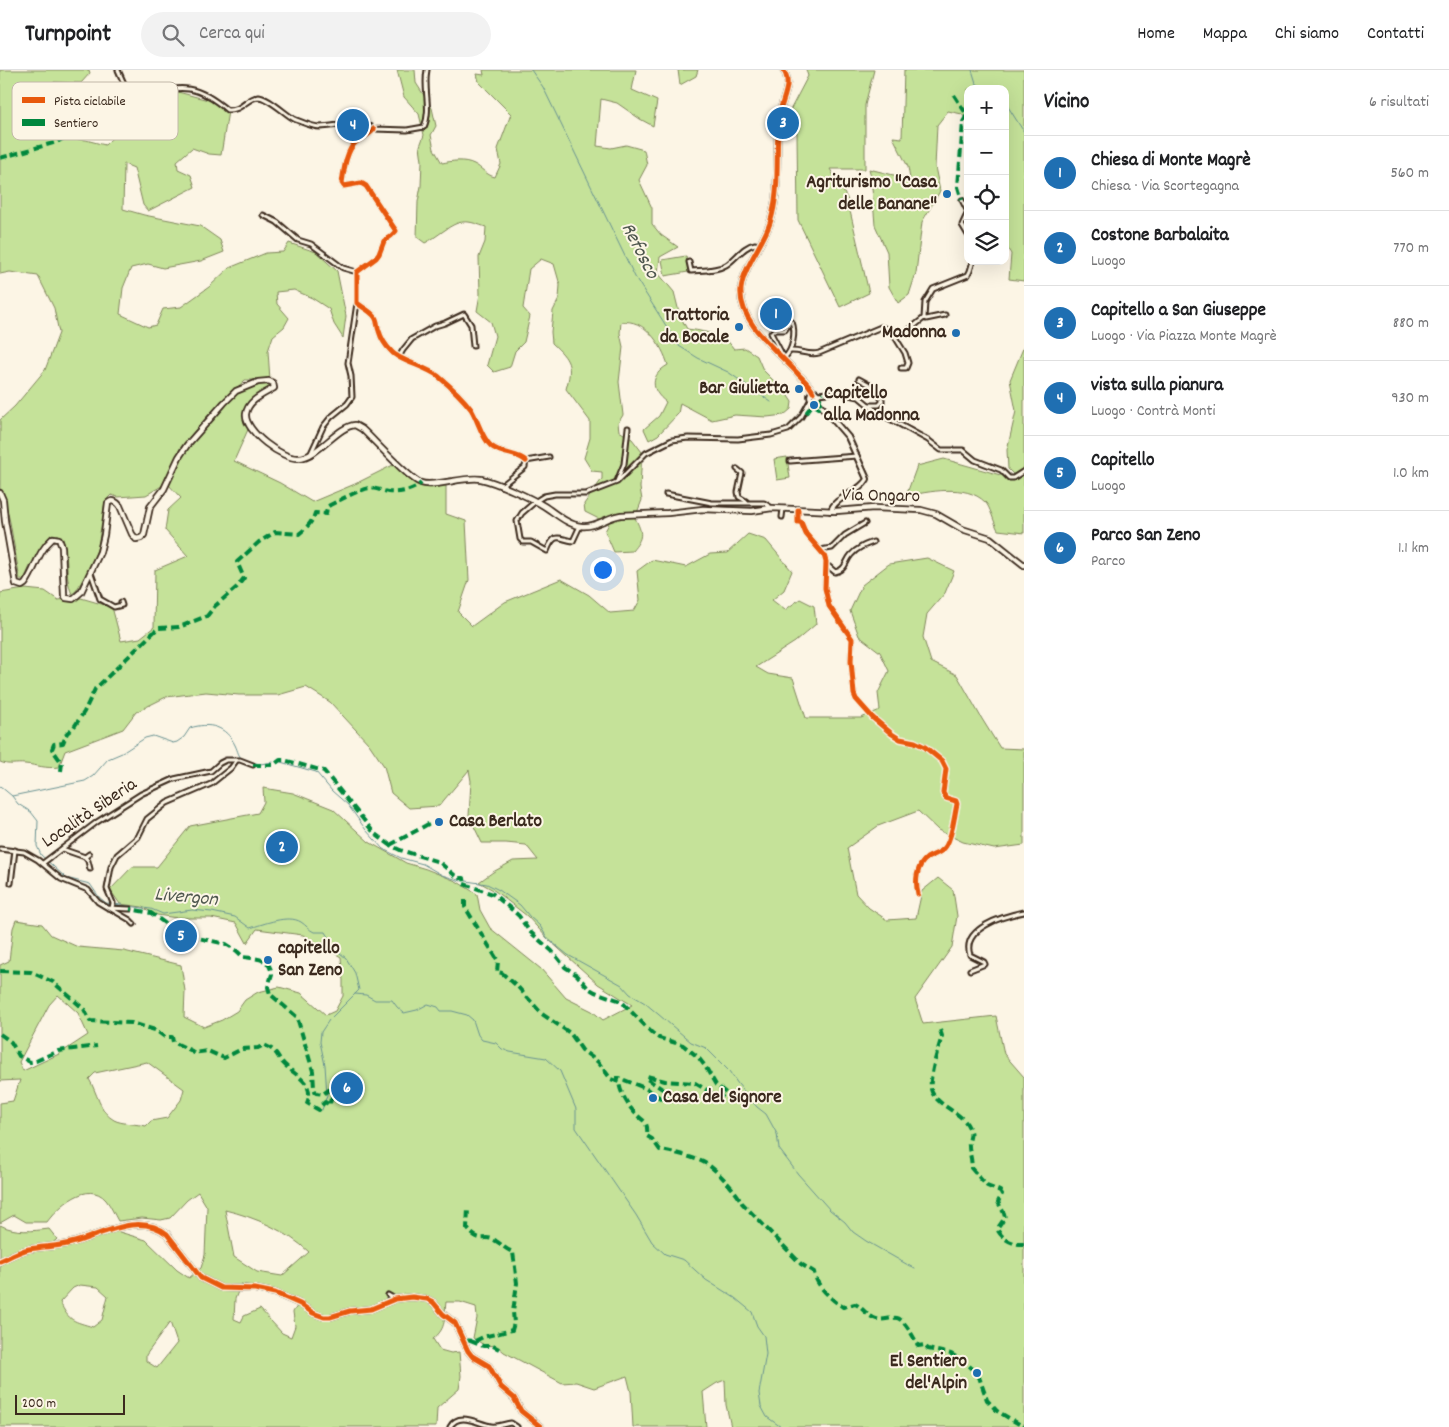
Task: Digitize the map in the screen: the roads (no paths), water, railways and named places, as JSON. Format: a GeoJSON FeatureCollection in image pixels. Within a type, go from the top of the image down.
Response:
{"type":"FeatureCollection","features":[{"type":"Feature","properties":{"kind":"main road"},"geometry":{"type":"LineString","coordinates":[[0,493],[3,500],[14,581],[18,586],[22,586],[28,581],[40,554],[53,538],[59,539],[61,543],[64,595],[66,598],[73,599],[79,595],[102,545],[108,503],[117,502],[132,534],[136,539],[141,538],[144,535],[150,507],[164,489],[187,444],[236,391],[258,382],[269,381],[273,384],[274,388],[254,400],[249,408],[247,417],[250,425],[260,437],[281,454],[297,459],[304,458],[349,426],[355,425],[362,429],[421,484],[472,478],[488,481],[536,501],[573,524],[580,526]]}},
{"type":"Feature","properties":{"kind":"main road","name":"Via Ongaro"},"geometry":{"type":"LineString","coordinates":[[580,526],[593,525],[614,516],[668,513],[697,509],[752,511],[772,508],[831,511],[874,508],[911,509],[927,511],[962,529],[990,538],[1024,565]]}},
{"type":"Feature","properties":{"kind":"street"},"geometry":{"type":"LineString","coordinates":[[118,70],[124,82]]}},
{"type":"Feature","properties":{"kind":"street"},"geometry":{"type":"LineString","coordinates":[[178,89],[191,89],[209,97],[226,110],[238,109],[252,99],[260,97],[294,118],[315,126],[348,124],[370,126],[374,129],[407,130],[424,127],[428,115],[425,89],[427,70]]}},
{"type":"Feature","properties":{"kind":"street"},"geometry":{"type":"LineString","coordinates":[[536,501],[544,496],[555,494],[586,494],[617,482],[646,453],[672,440],[688,438],[738,439],[771,435],[788,430],[802,418],[814,399],[815,393],[810,387],[784,358],[762,338],[752,324],[741,301],[743,279],[769,224],[774,208],[779,117],[787,81],[787,74],[783,70]]}},
{"type":"Feature","properties":{"kind":"street"},"geometry":{"type":"LineString","coordinates":[[357,272],[380,254],[384,241],[396,231],[366,186],[361,183],[344,186],[342,183],[346,161],[352,147],[374,129]]}},
{"type":"Feature","properties":{"kind":"street"},"geometry":{"type":"LineString","coordinates":[[962,200],[968,212],[964,220]]}},
{"type":"Feature","properties":{"kind":"street"},"geometry":{"type":"LineString","coordinates":[[263,215],[277,222],[298,240],[310,244],[343,268],[357,272]]}},
{"type":"Feature","properties":{"kind":"street"},"geometry":{"type":"LineString","coordinates":[[689,262],[691,271],[717,269],[727,265],[749,245],[755,244],[759,246]]}},
{"type":"Feature","properties":{"kind":"street"},"geometry":{"type":"LineString","coordinates":[[924,318],[925,302],[933,289],[968,275],[972,265]]}},
{"type":"Feature","properties":{"kind":"street"},"geometry":{"type":"LineString","coordinates":[[311,453],[323,427],[331,417],[347,404],[352,396],[348,363],[357,303],[357,272]]}},
{"type":"Feature","properties":{"kind":"street"},"geometry":{"type":"LineString","coordinates":[[357,303],[373,314],[381,336],[391,352],[399,358],[428,369],[456,393],[471,410],[491,446],[526,460],[549,457]]}},
{"type":"Feature","properties":{"kind":"street"},"geometry":{"type":"LineString","coordinates":[[399,358],[412,339],[435,326],[464,314],[471,325],[473,346]]}},
{"type":"Feature","properties":{"kind":"street"},"geometry":{"type":"LineString","coordinates":[[790,352],[815,354],[879,327],[904,334],[924,318],[946,315]]}},
{"type":"Feature","properties":{"kind":"street"},"geometry":{"type":"LineString","coordinates":[[792,322],[794,325],[793,340],[790,352],[784,358],[773,341],[771,333],[772,330],[783,331],[792,322]]}},
{"type":"Feature","properties":{"kind":"street"},"geometry":{"type":"LineString","coordinates":[[890,329],[905,353],[908,363],[906,368],[901,368]]}},
{"type":"Feature","properties":{"kind":"street"},"geometry":{"type":"LineString","coordinates":[[859,379],[870,384],[882,399],[879,405],[869,406]]}},
{"type":"Feature","properties":{"kind":"street"},"geometry":{"type":"LineString","coordinates":[[831,511],[833,505],[858,490],[867,479],[848,437],[810,395],[815,393],[836,392],[859,397],[890,420],[928,440],[941,450],[963,450],[975,460],[1001,470],[1009,478],[1013,478],[1024,471]]}},
{"type":"Feature","properties":{"kind":"street"},"geometry":{"type":"LineString","coordinates":[[617,482],[624,464],[628,428]]}},
{"type":"Feature","properties":{"kind":"street"},"geometry":{"type":"LineString","coordinates":[[790,461],[858,456]]}},
{"type":"Feature","properties":{"kind":"street"},"geometry":{"type":"LineString","coordinates":[[500,486],[524,467],[526,460]]}},
{"type":"Feature","properties":{"kind":"street"},"geometry":{"type":"LineString","coordinates":[[737,469],[742,473],[738,492],[739,497],[748,502]]}},
{"type":"Feature","properties":{"kind":"street"},"geometry":{"type":"LineString","coordinates":[[666,494],[712,503],[764,503],[772,508]]}},
{"type":"Feature","properties":{"kind":"street","name":"Via Ongaro"},"geometry":{"type":"LineString","coordinates":[[536,501],[517,519],[520,539],[523,542],[531,542],[547,551],[550,543],[554,540],[562,537],[573,541],[580,526]]}},
{"type":"Feature","properties":{"kind":"street"},"geometry":{"type":"LineString","coordinates":[[782,517],[783,509]]}},
{"type":"Feature","properties":{"kind":"street"},"geometry":{"type":"LineString","coordinates":[[798,510],[798,522],[801,522],[806,534],[824,554],[828,566],[825,588],[829,606],[852,639],[852,668],[856,699],[873,718],[892,734],[900,739],[916,742],[942,760],[946,770],[944,793],[946,798],[956,801],[957,804],[950,839],[942,851],[925,860],[918,873],[918,894]]}},
{"type":"Feature","properties":{"kind":"street"},"geometry":{"type":"LineString","coordinates":[[820,550],[832,548],[844,535],[865,523]]}},
{"type":"Feature","properties":{"kind":"street"},"geometry":{"type":"LineString","coordinates":[[828,566],[836,572],[840,571],[844,568],[851,555],[862,546],[873,542]]}},
{"type":"Feature","properties":{"kind":"street"},"geometry":{"type":"LineString","coordinates":[[91,572],[100,599],[114,607],[122,605],[122,602]]}},
{"type":"Feature","properties":{"kind":"street","name":"Località Siberia"},"geometry":{"type":"LineString","coordinates":[[46,861],[97,822],[141,794],[174,779],[211,771],[226,760],[236,761],[231,768],[212,784],[167,803],[154,812],[144,823],[138,837],[117,855],[111,867],[107,889],[111,906]]}},
{"type":"Feature","properties":{"kind":"street"},"geometry":{"type":"LineString","coordinates":[[236,761],[240,760],[253,766]]}},
{"type":"Feature","properties":{"kind":"street"},"geometry":{"type":"LineString","coordinates":[[0,849],[24,852],[46,861],[61,879],[88,890],[98,902],[130,909]]}},
{"type":"Feature","properties":{"kind":"street"},"geometry":{"type":"LineString","coordinates":[[62,849],[87,856],[90,869]]}},
{"type":"Feature","properties":{"kind":"street"},"geometry":{"type":"LineString","coordinates":[[12,883],[15,850]]}},
{"type":"Feature","properties":{"kind":"street"},"geometry":{"type":"LineString","coordinates":[[111,906],[134,924]]}},
{"type":"Feature","properties":{"kind":"street"},"geometry":{"type":"LineString","coordinates":[[970,970],[985,964],[970,955],[968,946],[973,936],[992,922],[1024,912]]}},
{"type":"Feature","properties":{"kind":"street"},"geometry":{"type":"LineString","coordinates":[[0,1261],[26,1250],[74,1243],[116,1228],[137,1224],[151,1225],[167,1234],[201,1278],[221,1288],[255,1289],[275,1293],[324,1317],[330,1317],[350,1310],[371,1309],[395,1299],[420,1298],[434,1302],[443,1314],[455,1323],[464,1345],[472,1356],[489,1366],[501,1388],[514,1398],[521,1411],[541,1427]]}},
{"type":"Feature","properties":{"kind":"street"},"geometry":{"type":"LineString","coordinates":[[388,1295],[395,1299]]}},
{"type":"Feature","properties":{"kind":"street"},"geometry":{"type":"LineString","coordinates":[[450,1427],[451,1424],[459,1420],[468,1419],[492,1426],[511,1423],[517,1427]]}},
{"type":"Feature","properties":{"kind":"waterway","name":"Refosco"},"geometry":{"type":"LineString","coordinates":[[531,70],[543,87],[635,277],[679,346],[698,358],[728,372],[771,402]]}},
{"type":"Feature","properties":{"kind":"waterway"},"geometry":{"type":"LineString","coordinates":[[972,70],[976,83],[979,85]]}},
{"type":"Feature","properties":{"kind":"waterway"},"geometry":{"type":"LineString","coordinates":[[1009,108],[1024,132]]}},
{"type":"Feature","properties":{"kind":"waterway"},"geometry":{"type":"LineString","coordinates":[[0,786],[12,796],[85,781],[93,776],[108,759],[122,753],[145,738],[153,736],[173,743],[184,737],[190,728],[204,725],[216,727],[227,733],[243,760]]}},
{"type":"Feature","properties":{"kind":"waterway"},"geometry":{"type":"LineString","coordinates":[[247,761],[260,764],[273,762]]}},
{"type":"Feature","properties":{"kind":"waterway"},"geometry":{"type":"LineString","coordinates":[[277,761],[316,772],[332,791],[348,805],[383,849],[401,858],[423,864],[442,875],[461,881]]}},
{"type":"Feature","properties":{"kind":"waterway","name":"Livergon"},"geometry":{"type":"LineString","coordinates":[[12,796],[18,804],[31,812],[38,821],[37,846],[41,855],[66,878],[90,884],[106,903],[151,909],[163,914],[192,910],[212,912],[235,917],[250,928],[283,919],[290,919],[301,922],[314,932],[325,932],[335,949],[346,958],[355,973],[359,990],[329,1020],[321,1032],[320,1042],[325,1065],[327,1095],[322,1110]]}},
{"type":"Feature","properties":{"kind":"waterway"},"geometry":{"type":"LineString","coordinates":[[466,881],[487,884],[499,890],[520,905],[540,926],[548,939],[568,955],[622,985],[630,994],[645,1003],[691,1042],[706,1048],[729,1071],[757,1107],[766,1114],[777,1134],[779,1149],[830,1210],[845,1222],[853,1232],[915,1269]]}},
{"type":"Feature","properties":{"kind":"waterway"},"geometry":{"type":"LineString","coordinates":[[355,994],[366,995],[375,1000],[392,1000],[404,1013],[417,1010],[428,1004],[438,1007],[441,1011],[452,1011],[467,1015],[473,1020],[478,1035],[482,1040],[496,1043],[502,1049],[510,1052],[546,1058],[560,1071],[576,1109],[576,1128],[636,1215],[652,1242],[665,1254],[684,1260],[706,1280],[735,1298],[752,1312],[757,1326],[764,1336],[766,1354],[759,1393],[761,1406],[767,1417],[781,1427]]}},
{"type":"Feature","properties":{"kind":"place","name":"Capitello a San Giuseppe"},"geometry":{"type":"Point","coordinates":[783,123]}},
{"type":"Feature","properties":{"kind":"place","name":"vista sulla pianura"},"geometry":{"type":"Point","coordinates":[353,125]}},
{"type":"Feature","properties":{"kind":"place","name":"Agriturismo \"Casa delle Banane\""},"geometry":{"type":"Point","coordinates":[947,194]}},
{"type":"Feature","properties":{"kind":"place","name":"Chiesa di Monte Magrè"},"geometry":{"type":"Point","coordinates":[776,314]}},
{"type":"Feature","properties":{"kind":"place","name":"Trattoria da Bocale"},"geometry":{"type":"Point","coordinates":[739,327]}},
{"type":"Feature","properties":{"kind":"place","name":"Madonna"},"geometry":{"type":"Point","coordinates":[956,333]}},
{"type":"Feature","properties":{"kind":"place","name":"Bar Giulietta"},"geometry":{"type":"Point","coordinates":[799,389]}},
{"type":"Feature","properties":{"kind":"place","name":"Capitello alla Madonna"},"geometry":{"type":"Point","coordinates":[814,405]}},
{"type":"Feature","properties":{"kind":"place","name":"Casa Berlato"},"geometry":{"type":"Point","coordinates":[439,822]}},
{"type":"Feature","properties":{"kind":"place","name":"Costone Barbalaita"},"geometry":{"type":"Point","coordinates":[282,847]}},
{"type":"Feature","properties":{"kind":"place","name":"Capitello"},"geometry":{"type":"Point","coordinates":[181,936]}},
{"type":"Feature","properties":{"kind":"place","name":"capitello San Zeno"},"geometry":{"type":"Point","coordinates":[268,960]}},
{"type":"Feature","properties":{"kind":"place","name":"Parco San Zeno"},"geometry":{"type":"Point","coordinates":[347,1088]}},
{"type":"Feature","properties":{"kind":"place","name":"Casa del Signore"},"geometry":{"type":"Point","coordinates":[653,1098]}},
{"type":"Feature","properties":{"kind":"place","name":"El Sentiero del'Alpin"},"geometry":{"type":"Point","coordinates":[977,1373]}}]}
